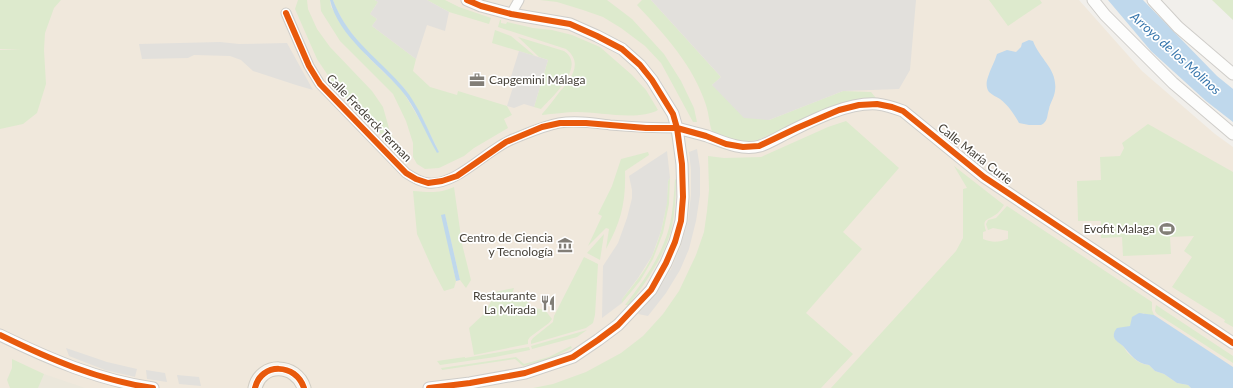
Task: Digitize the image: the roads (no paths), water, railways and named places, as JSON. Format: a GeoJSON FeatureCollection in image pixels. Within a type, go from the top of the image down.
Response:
{"type":"FeatureCollection","features":[{"type":"Feature","properties":{"kind":"main road"},"geometry":{"type":"LineString","coordinates":[[256,388],[256,384],[261,377],[276,369],[293,373],[300,379],[304,388]]}},
{"type":"Feature","properties":{"kind":"street"},"geometry":{"type":"LineString","coordinates":[[429,388],[470,383],[525,373],[573,357],[598,340],[622,320],[651,290],[666,263],[681,221],[683,197],[682,164],[677,128],[673,114],[652,80],[640,65],[622,49],[570,24],[511,14],[481,6],[468,0]]}},
{"type":"Feature","properties":{"kind":"street"},"geometry":{"type":"LineString","coordinates":[[511,14],[519,0]]}},
{"type":"Feature","properties":{"kind":"street"},"geometry":{"type":"LineString","coordinates":[[1093,0],[1105,15],[1172,83],[1233,134]]}},
{"type":"Feature","properties":{"kind":"street"},"geometry":{"type":"LineString","coordinates":[[1153,0],[1178,27],[1233,74]]}},
{"type":"Feature","properties":{"kind":"street","name":"Calle Frederck Terman"},"geometry":{"type":"LineString","coordinates":[[286,13],[309,66],[320,84],[406,173],[416,179],[428,183],[442,181],[457,176],[506,142],[542,127],[560,123],[586,122],[646,128],[677,128]]}},
{"type":"Feature","properties":{"kind":"street","name":"Calle María Curie"},"geometry":{"type":"LineString","coordinates":[[677,128],[706,136],[726,144],[743,147],[759,146],[797,128],[846,108],[859,105],[877,104],[903,111],[984,177],[1233,343]]}},
{"type":"Feature","properties":{"kind":"street"},"geometry":{"type":"LineString","coordinates":[[0,335],[43,356],[77,369],[105,378],[153,388]]}},
{"type":"Feature","properties":{"kind":"water"},"geometry":{"type":"Polygon","coordinates":[[[330,0],[333,0],[341,17],[355,37],[404,88],[419,111],[439,152],[437,153],[416,112],[401,90],[360,48],[341,25],[334,13],[330,0]]]}},
{"type":"Feature","properties":{"kind":"water","name":"Arroyo de los Molinos"},"geometry":{"type":"Polygon","coordinates":[[[1108,0],[1143,0],[1217,76],[1233,89],[1233,122],[1206,101],[1151,51],[1108,0]]]}},
{"type":"Feature","properties":{"kind":"water"},"geometry":{"type":"Polygon","coordinates":[[[1029,40],[1033,41],[1051,71],[1055,83],[1055,91],[1047,118],[1041,125],[1019,123],[1008,107],[1000,99],[989,92],[987,87],[987,79],[997,54],[1007,50],[1016,52],[1021,47],[1022,43],[1029,40]]]}},
{"type":"Feature","properties":{"kind":"water"},"geometry":{"type":"Polygon","coordinates":[[[445,214],[460,280],[456,281],[441,215],[445,214]]]}},
{"type":"Feature","properties":{"kind":"water"},"geometry":{"type":"Polygon","coordinates":[[[1139,313],[1154,315],[1233,367],[1233,388],[1191,388],[1188,385],[1177,383],[1164,374],[1155,371],[1149,365],[1141,363],[1134,358],[1115,340],[1114,335],[1117,328],[1130,326],[1132,317],[1139,313]]]}},
{"type":"Feature","properties":{"kind":"place","name":"Capgemini Málaga"},"geometry":{"type":"Point","coordinates":[477,80]}},
{"type":"Feature","properties":{"kind":"place","name":"Evofit Malaga"},"geometry":{"type":"Point","coordinates":[1167,229]}},
{"type":"Feature","properties":{"kind":"place","name":"Centro de Ciencia y Tecnología"},"geometry":{"type":"Point","coordinates":[565,245]}},
{"type":"Feature","properties":{"kind":"place","name":"Restaurante La Mirada"},"geometry":{"type":"Point","coordinates":[548,303]}}]}
